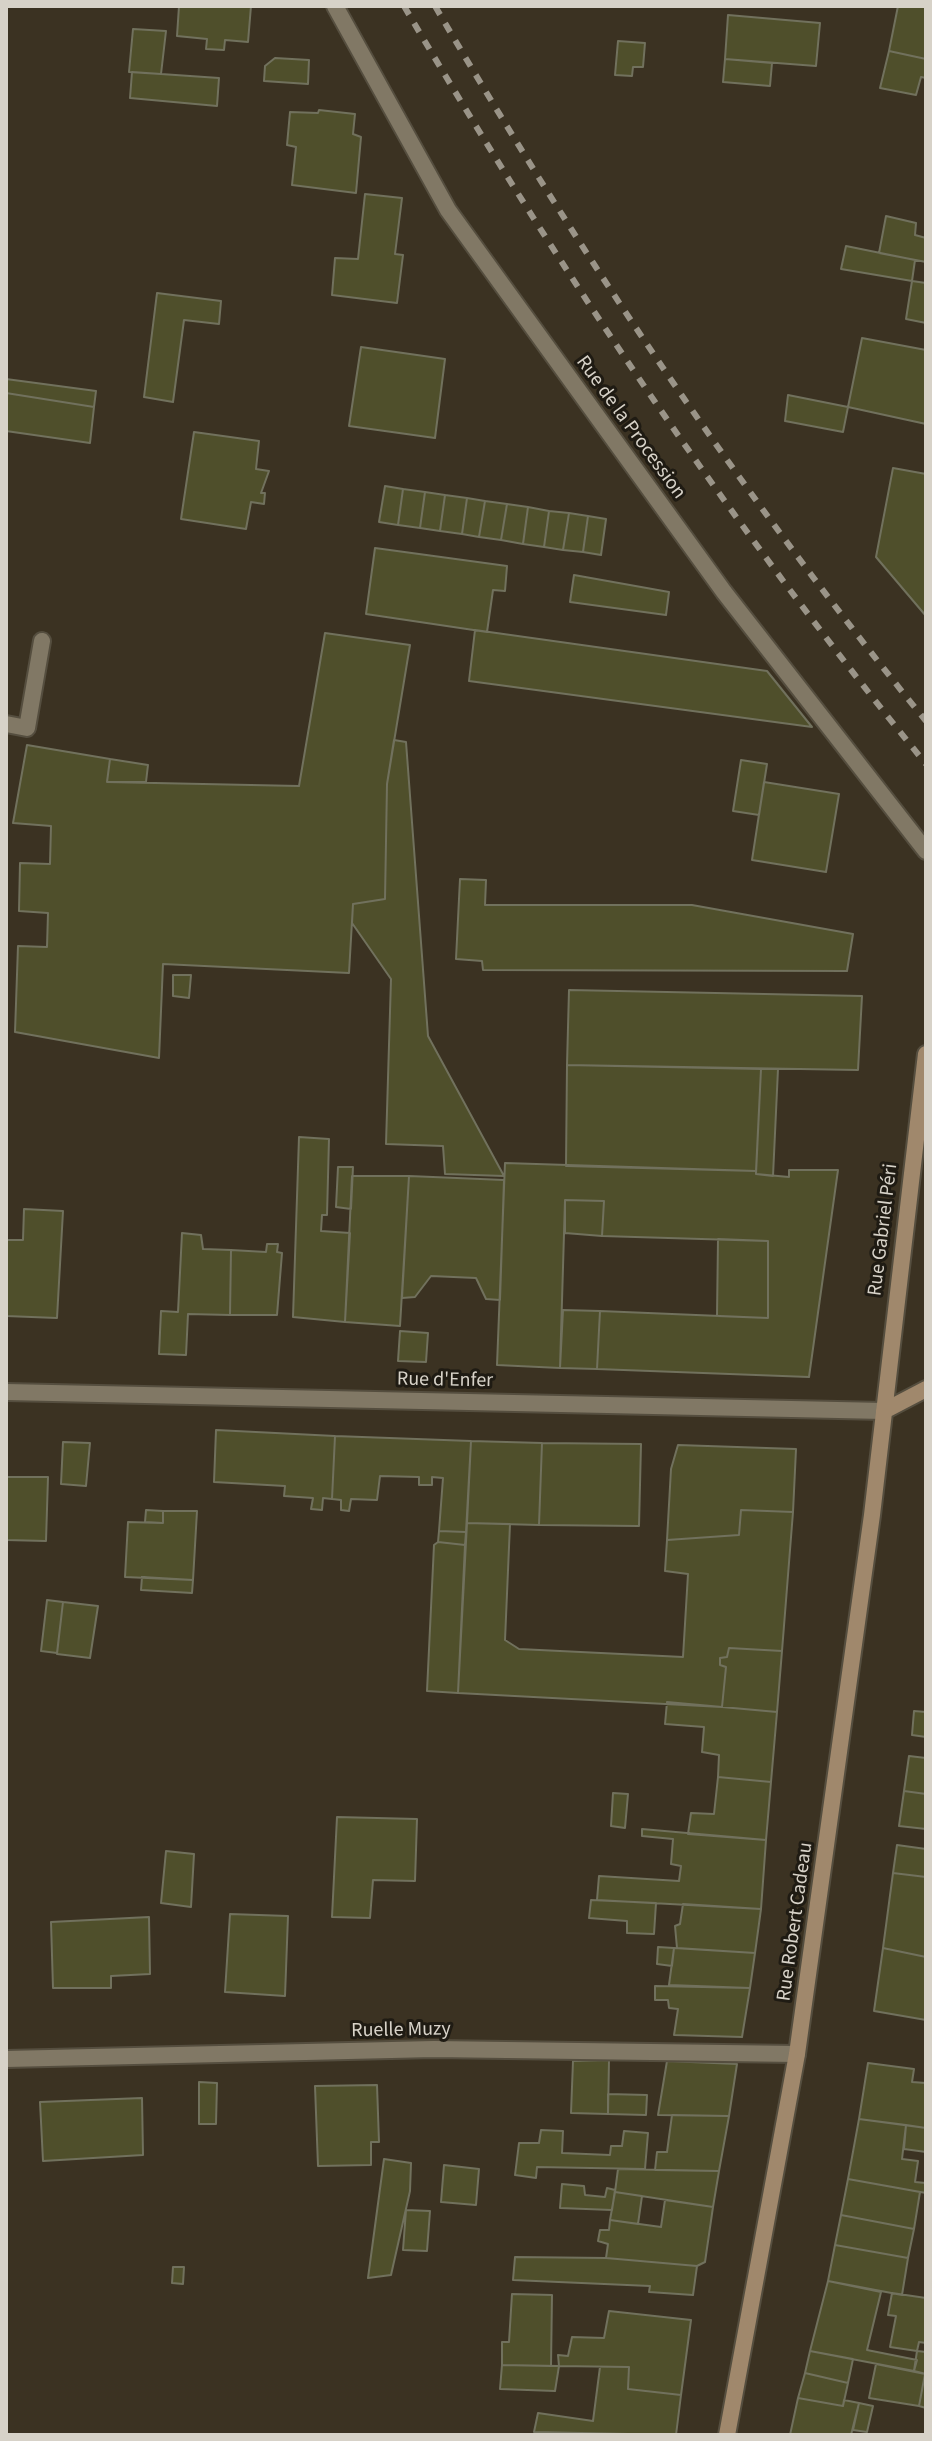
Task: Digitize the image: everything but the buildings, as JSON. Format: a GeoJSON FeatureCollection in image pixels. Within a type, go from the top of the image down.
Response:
{"type":"FeatureCollection","features":[{"type":"Feature","properties":{"kind":"main road","name":"Rue Gabriel Péri"},"geometry":{"type":"LineString","coordinates":[[884,1411],[926,1054]]}},
{"type":"Feature","properties":{"kind":"main road"},"geometry":{"type":"LineString","coordinates":[[884,1411],[926,1389]]}},
{"type":"Feature","properties":{"kind":"main road","name":"Rue Robert Cadeau"},"geometry":{"type":"LineString","coordinates":[[727,2435],[797,2054],[884,1411]]}},
{"type":"Feature","properties":{"kind":"street","name":"Rue de la Procession"},"geometry":{"type":"LineString","coordinates":[[335,6],[448,210],[724,592],[926,851]]}},
{"type":"Feature","properties":{"kind":"street"},"geometry":{"type":"LineString","coordinates":[[6,724],[27,728],[42,641]]}},
{"type":"Feature","properties":{"kind":"street","name":"Rue d'Enfer"},"geometry":{"type":"LineString","coordinates":[[6,1392],[884,1411]]}},
{"type":"Feature","properties":{"kind":"street","name":"Ruelle Muzy"},"geometry":{"type":"LineString","coordinates":[[6,2059],[434,2049],[797,2054]]}},
{"type":"Feature","properties":{"kind":"railway"},"geometry":{"type":"LineString","coordinates":[[404,6],[524,203],[650,395],[784,582],[926,764]]}},
{"type":"Feature","properties":{"kind":"railway"},"geometry":{"type":"LineString","coordinates":[[435,6],[548,192],[667,373],[793,550],[926,721]]}}]}
